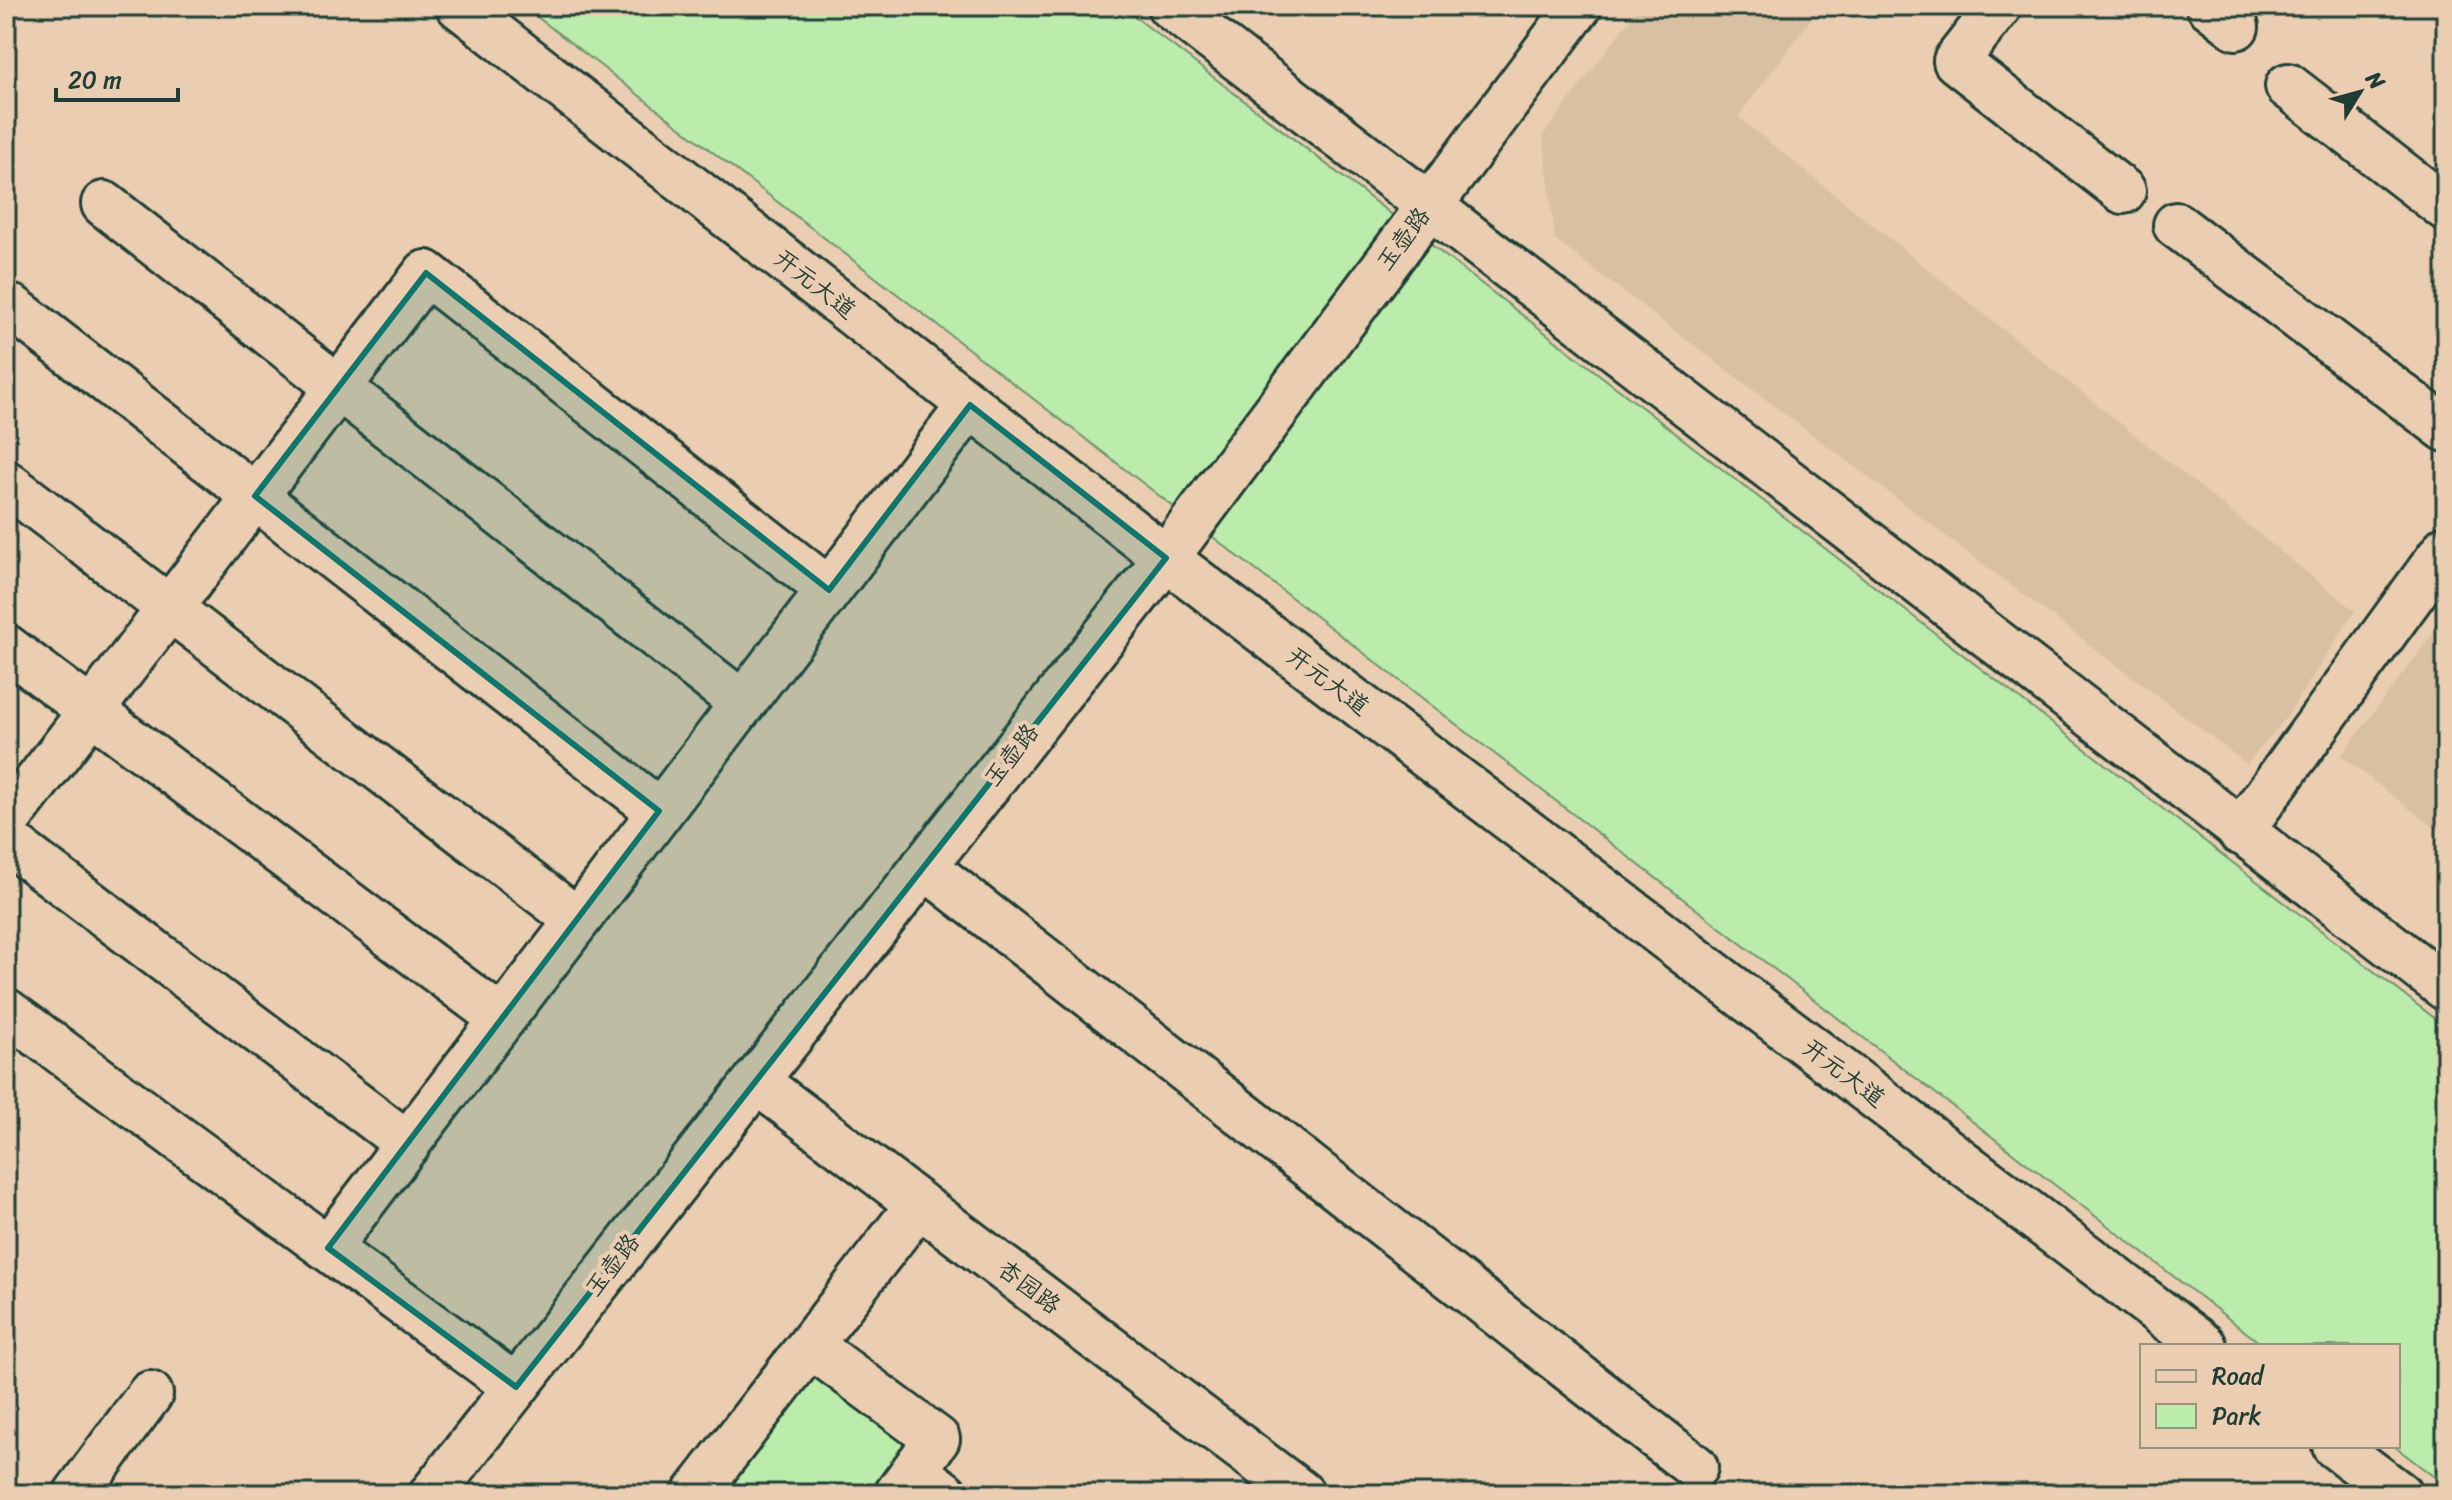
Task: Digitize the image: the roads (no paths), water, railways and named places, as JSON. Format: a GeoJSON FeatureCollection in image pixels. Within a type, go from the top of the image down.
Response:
{"type":"FeatureCollection","features":[{"type":"Feature","properties":{"kind":"street","name":"开元大道"},"geometry":{"type":"LineString","coordinates":[[459,6],[1166,558],[2201,1344]]}},
{"type":"Feature","properties":{"kind":"street"},"geometry":{"type":"LineString","coordinates":[[1170,6],[2446,988]]}},
{"type":"Feature","properties":{"kind":"street","name":"玉壶路"},"geometry":{"type":"LineString","coordinates":[[432,1494],[1166,558],[1579,6]]}},
{"type":"Feature","properties":{"kind":"street"},"geometry":{"type":"LineString","coordinates":[[1999,6],[1956,61],[2123,191]]}},
{"type":"Feature","properties":{"kind":"street"},"geometry":{"type":"LineString","coordinates":[[2288,86],[2446,208]]}},
{"type":"Feature","properties":{"kind":"street"},"geometry":{"type":"LineString","coordinates":[[104,204],[742,703]]}},
{"type":"Feature","properties":{"kind":"street"},"geometry":{"type":"LineString","coordinates":[[2176,225],[2446,429]]}},
{"type":"Feature","properties":{"kind":"street"},"geometry":{"type":"LineString","coordinates":[[6,822],[426,273],[829,590]]}},
{"type":"Feature","properties":{"kind":"street"},"geometry":{"type":"LineString","coordinates":[[13,308],[659,811]]}},
{"type":"Feature","properties":{"kind":"street"},"geometry":{"type":"LineString","coordinates":[[328,1248],[970,405]]}},
{"type":"Feature","properties":{"kind":"street"},"geometry":{"type":"LineString","coordinates":[[6,483],[576,919]]}},
{"type":"Feature","properties":{"kind":"street"},"geometry":{"type":"LineString","coordinates":[[2240,832],[2446,548]]}},
{"type":"Feature","properties":{"kind":"street"},"geometry":{"type":"LineString","coordinates":[[6,647],[502,1019]]}},
{"type":"Feature","properties":{"kind":"street"},"geometry":{"type":"LineString","coordinates":[[6,840],[408,1144]]}},
{"type":"Feature","properties":{"kind":"street"},"geometry":{"type":"LineString","coordinates":[[924,866],[1695,1467]]}},
{"type":"Feature","properties":{"kind":"street"},"geometry":{"type":"LineString","coordinates":[[6,1011],[516,1387]]}},
{"type":"Feature","properties":{"kind":"street","name":"杏园路"},"geometry":{"type":"LineString","coordinates":[[756,1081],[1302,1494]]}},
{"type":"Feature","properties":{"kind":"street"},"geometry":{"type":"LineString","coordinates":[[695,1494],[919,1204]]}},
{"type":"Feature","properties":{"kind":"street"},"geometry":{"type":"LineString","coordinates":[[810,1345],[937,1439],[919,1486]]}},
{"type":"Feature","properties":{"kind":"street"},"geometry":{"type":"LineString","coordinates":[[76,1494],[150,1394]]}},
{"type":"Feature","properties":{"kind":"street"},"geometry":{"type":"LineString","coordinates":[[2338,1448],[2399,1494]]}}]}
